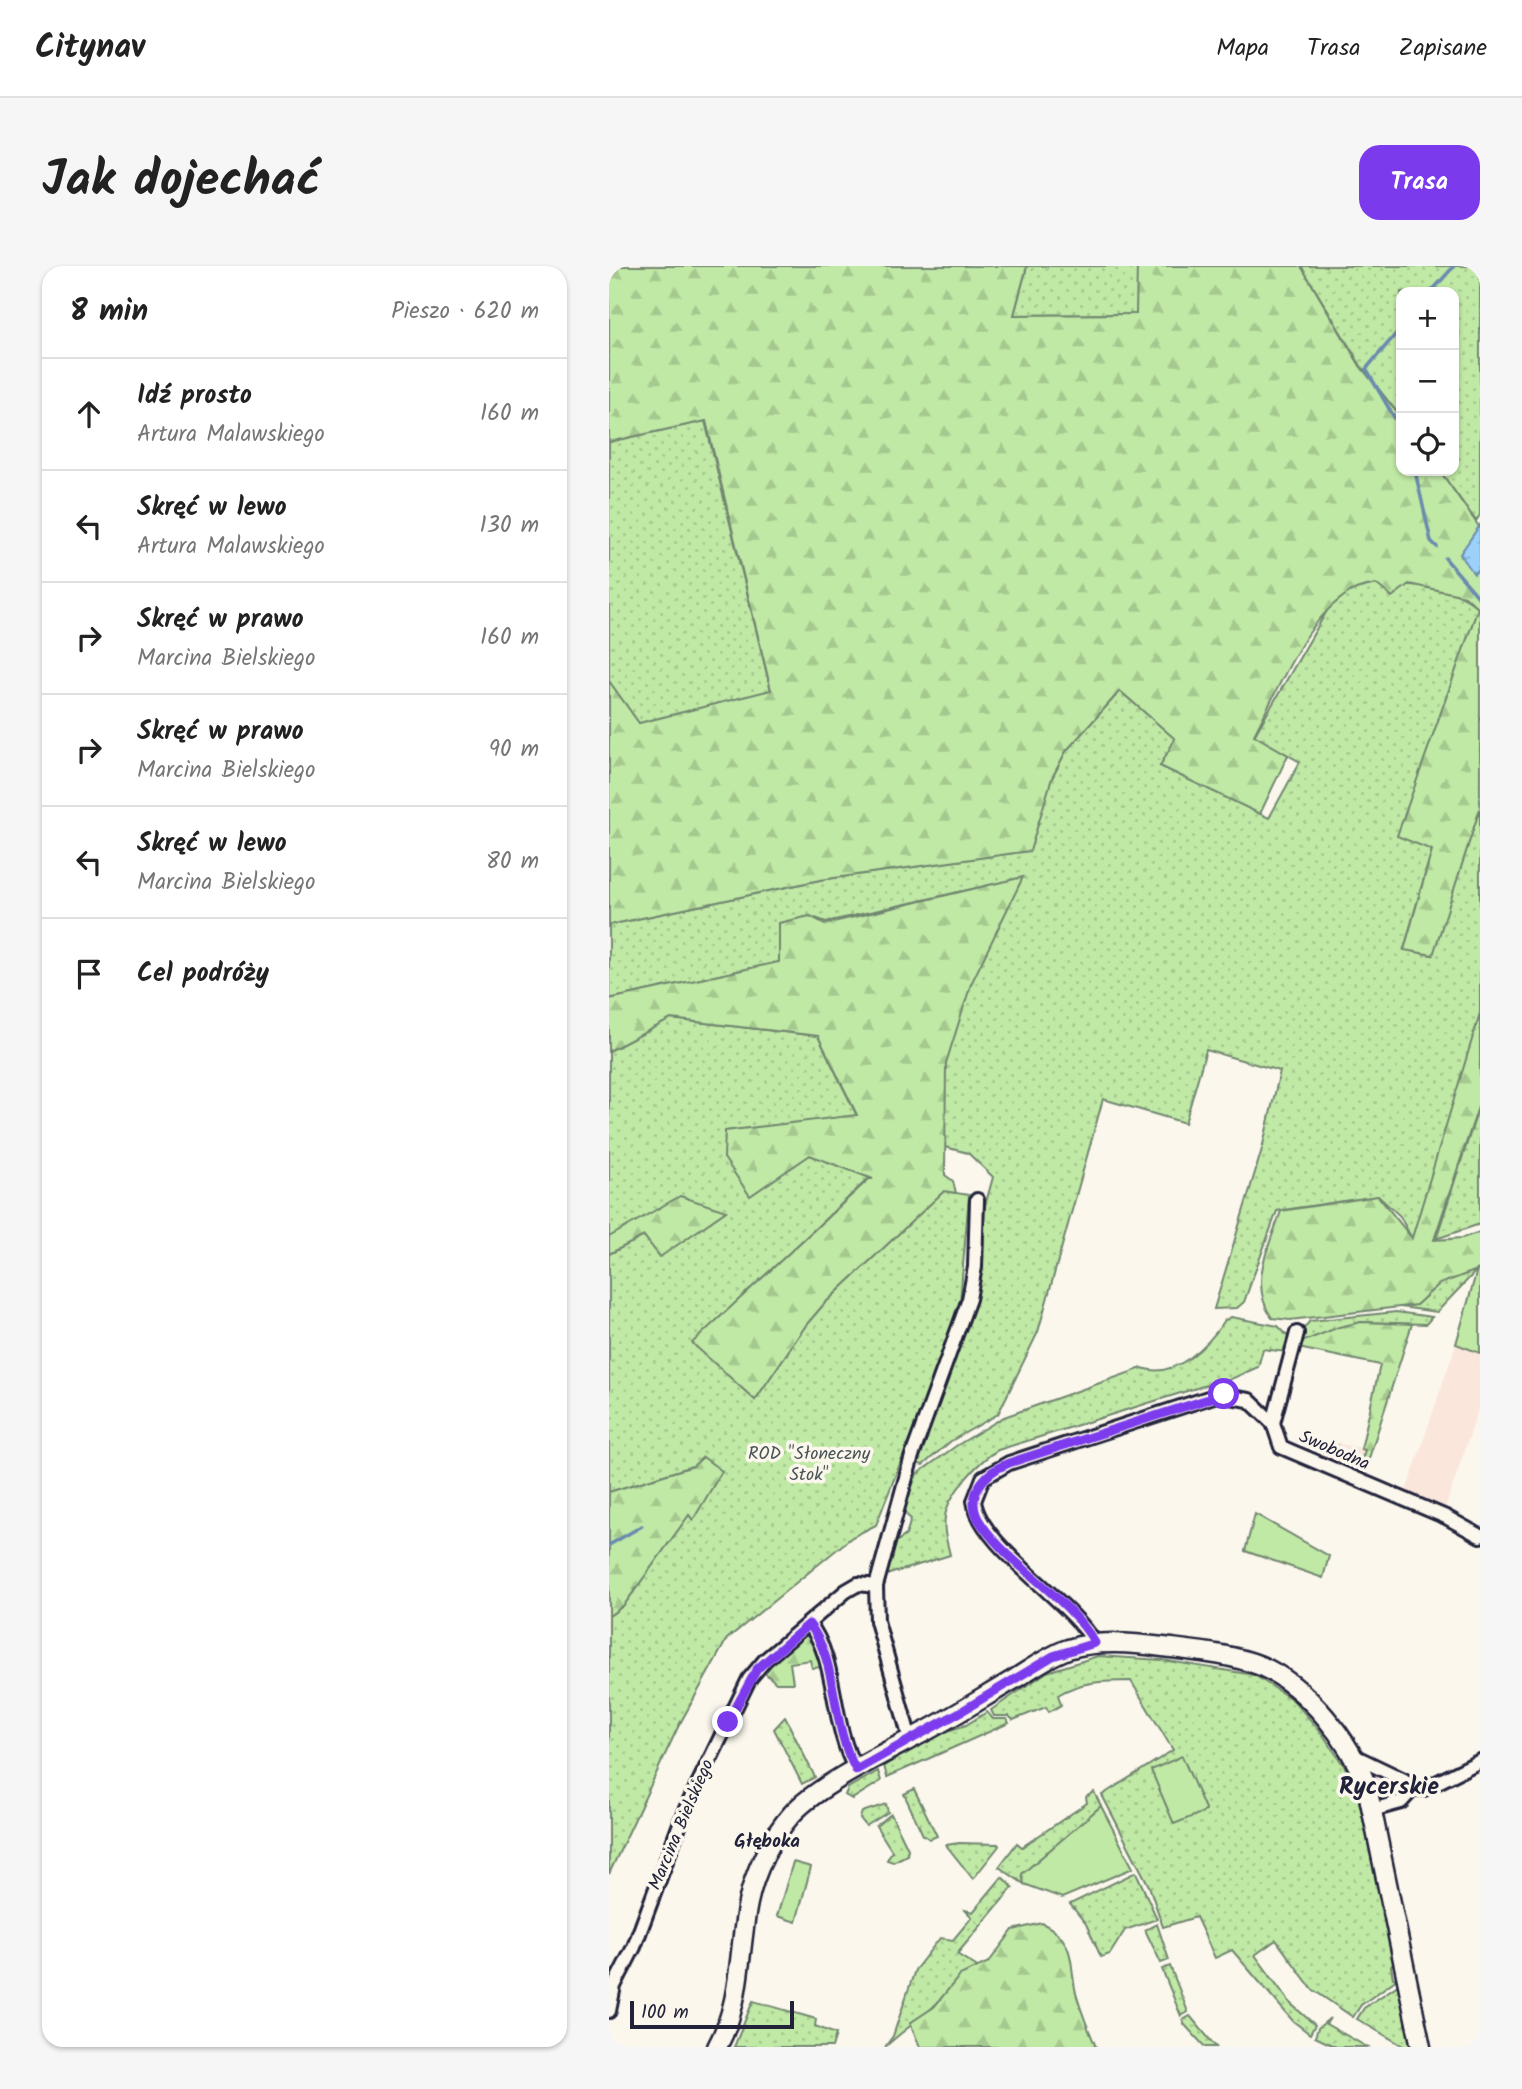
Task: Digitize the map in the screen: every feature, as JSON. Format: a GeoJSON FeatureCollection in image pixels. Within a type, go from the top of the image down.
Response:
{"type":"FeatureCollection","features":[{"type":"Feature","properties":{"kind":"street"},"geometry":{"type":"LineString","coordinates":[[911,1739],[877,1622],[876,1586],[912,1456],[969,1299],[975,1267],[977,1200]]}},
{"type":"Feature","properties":{"kind":"street"},"geometry":{"type":"LineString","coordinates":[[1273,1423],[1297,1333]]}},
{"type":"Feature","properties":{"kind":"street","name":"Swobodna"},"geometry":{"type":"LineString","coordinates":[[1095,1643],[1078,1619],[982,1525],[974,1501],[978,1486],[988,1472],[1020,1459],[1217,1395],[1249,1400],[1273,1423],[1277,1440],[1287,1451],[1446,1517],[1480,1536]]}},
{"type":"Feature","properties":{"kind":"street","name":"Marcina Bielskiego"},"geometry":{"type":"LineString","coordinates":[[609,2011],[614,1986],[634,1947],[684,1813],[750,1679],[765,1660],[846,1591],[858,1584],[876,1586]]}},
{"type":"Feature","properties":{"kind":"street"},"geometry":{"type":"LineString","coordinates":[[809,1624],[820,1638],[838,1728],[856,1770]]}},
{"type":"Feature","properties":{"kind":"street"},"geometry":{"type":"LineString","coordinates":[[717,2047],[738,1987],[748,1903],[769,1848],[791,1815],[807,1800],[856,1770],[1053,1656],[1095,1643],[1197,1651],[1262,1667],[1289,1684],[1317,1710],[1352,1755],[1367,1787],[1421,2047]]}},
{"type":"Feature","properties":{"kind":"street"},"geometry":{"type":"LineString","coordinates":[[1352,1755],[1404,1780],[1412,1789],[1424,1789],[1480,1760]]}},
{"type":"Feature","properties":{"kind":"street"},"geometry":{"type":"LineString","coordinates":[[1367,1787],[1375,1777],[1385,1771]]}},
{"type":"Feature","properties":{"kind":"street"},"geometry":{"type":"LineString","coordinates":[[1372,1810],[1401,1802],[1412,1789]]}},
{"type":"Feature","properties":{"kind":"shaded area"},"geometry":{"type":"Polygon","coordinates":[[[1456,1344],[1480,1353],[1480,1404],[1445,1509],[1405,1495],[1456,1344]]]}},
{"type":"Feature","properties":{"kind":"shaded area"},"geometry":{"type":"Polygon","coordinates":[[[1326,1441],[1365,1449],[1358,1475],[1320,1460],[1326,1441]]]}},
{"type":"Feature","properties":{"kind":"green space"},"geometry":{"type":"Polygon","coordinates":[[[609,266],[1027,266],[1014,315],[1136,314],[1137,266],[1301,266],[1360,366],[1396,411],[1396,476],[1444,476],[1480,528],[1480,808],[1433,955],[1404,950],[1432,850],[1397,836],[1478,608],[1465,596],[1409,584],[1392,597],[1376,584],[1353,590],[1319,619],[1306,637],[1254,735],[1288,755],[1260,814],[1160,766],[1175,739],[1120,691],[1066,751],[1052,778],[1030,851],[820,880],[609,925],[609,681],[639,723],[771,690],[706,421],[609,442],[609,266]]]}},
{"type":"Feature","properties":{"kind":"green space"},"geometry":{"type":"Polygon","coordinates":[[[1027,266],[1137,266],[1137,314],[1014,315],[1027,266]]]}},
{"type":"Feature","properties":{"kind":"green space"},"geometry":{"type":"Polygon","coordinates":[[[1301,266],[1480,266],[1480,515],[1476,521],[1444,476],[1459,476],[1459,287],[1396,287],[1396,412],[1361,366],[1301,266]]]}},
{"type":"Feature","properties":{"kind":"green space"},"geometry":{"type":"Polygon","coordinates":[[[705,421],[771,691],[639,724],[609,681],[609,442],[705,421]]]}},
{"type":"Feature","properties":{"kind":"green space"},"geometry":{"type":"Polygon","coordinates":[[[1376,584],[1416,585],[1443,590],[1468,600],[1478,608],[1398,835],[1432,849],[1404,949],[1432,955],[1480,808],[1480,1016],[1412,1239],[1400,1216],[1378,1196],[1277,1211],[1244,1302],[1237,1308],[1214,1309],[1262,1149],[1280,1071],[1206,1050],[1185,1123],[1103,1099],[1038,1332],[998,1414],[951,1441],[923,1465],[915,1463],[976,1287],[985,1206],[993,1177],[968,1153],[925,1142],[928,1109],[998,883],[826,922],[810,916],[779,923],[779,962],[609,999],[609,925],[820,880],[1013,853],[1066,751],[1120,691],[1176,739],[1160,766],[1269,818],[1300,762],[1254,736],[1328,609],[1351,590],[1376,584]]]}},
{"type":"Feature","properties":{"kind":"green space"},"geometry":{"type":"Polygon","coordinates":[[[1023,877],[971,984],[946,1063],[945,1175],[953,1181],[956,1193],[944,1191],[824,1304],[806,1325],[755,1400],[692,1343],[869,1179],[873,1179],[810,1155],[750,1196],[724,1158],[725,1131],[857,1115],[818,1036],[671,1019],[609,1051],[609,999],[779,962],[779,923],[810,916],[825,924],[1023,877]]]}},
{"type":"Feature","properties":{"kind":"green space"},"geometry":{"type":"Polygon","coordinates":[[[1480,1013],[1480,1101],[1434,1240],[1462,1238],[1480,1232],[1480,1269],[1439,1284],[1416,1305],[1290,1320],[1272,1318],[1265,1305],[1261,1278],[1281,1211],[1378,1196],[1412,1238],[1480,1013]]]}},
{"type":"Feature","properties":{"kind":"green space","name":"ROD \"Słoneczny Stok\""},"geometry":{"type":"Polygon","coordinates":[[[670,1019],[818,1036],[857,1116],[726,1131],[750,1195],[810,1155],[873,1179],[868,1179],[693,1343],[755,1400],[806,1325],[824,1304],[944,1191],[969,1195],[959,1313],[876,1525],[852,1537],[727,1639],[678,1727],[609,1874],[609,1616],[624,1605],[689,1514],[692,1519],[722,1471],[693,1466],[609,1492],[609,1254],[644,1236],[660,1256],[726,1211],[609,1237],[609,1051],[670,1019]]]}},
{"type":"Feature","properties":{"kind":"green space"},"geometry":{"type":"Polygon","coordinates":[[[1480,1103],[1480,1224],[1436,1239],[1480,1103]]]}},
{"type":"Feature","properties":{"kind":"green space"},"geometry":{"type":"Polygon","coordinates":[[[680,1196],[726,1211],[660,1257],[644,1236],[609,1254],[609,1237],[680,1196]]]}},
{"type":"Feature","properties":{"kind":"green space"},"geometry":{"type":"Polygon","coordinates":[[[1480,1269],[1480,1353],[1456,1344],[1477,1270],[1480,1269]]]}},
{"type":"Feature","properties":{"kind":"green space"},"geometry":{"type":"Polygon","coordinates":[[[1477,1270],[1437,1312],[1400,1307],[1416,1305],[1439,1284],[1477,1270]]]}},
{"type":"Feature","properties":{"kind":"green space"},"geometry":{"type":"Polygon","coordinates":[[[1396,1312],[1432,1317],[1426,1324],[1361,1322],[1299,1343],[1303,1329],[1310,1321],[1396,1312]]]}},
{"type":"Feature","properties":{"kind":"green space"},"geometry":{"type":"Polygon","coordinates":[[[1231,1317],[1278,1326],[1290,1338],[1286,1352],[1263,1349],[1258,1367],[1220,1384],[1219,1381],[998,1450],[965,1479],[951,1499],[945,1517],[950,1555],[883,1576],[893,1544],[906,1535],[911,1519],[902,1511],[917,1474],[1004,1417],[1142,1368],[1167,1369],[1179,1364],[1201,1349],[1225,1320],[1231,1317]]]}},
{"type":"Feature","properties":{"kind":"green space"},"geometry":{"type":"Polygon","coordinates":[[[1361,1322],[1412,1324],[1363,1477],[1358,1475],[1365,1450],[1361,1449],[1380,1365],[1298,1348],[1299,1343],[1339,1327],[1361,1322]]]}},
{"type":"Feature","properties":{"kind":"green space"},"geometry":{"type":"Polygon","coordinates":[[[703,1457],[722,1471],[693,1520],[689,1515],[624,1605],[609,1616],[609,1492],[693,1466],[703,1457]]]}},
{"type":"Feature","properties":{"kind":"green space"},"geometry":{"type":"Polygon","coordinates":[[[1255,1514],[1329,1556],[1323,1578],[1245,1551],[1255,1514]]]}},
{"type":"Feature","properties":{"kind":"green space"},"geometry":{"type":"Polygon","coordinates":[[[804,1635],[813,1637],[823,1667],[812,1668],[810,1660],[790,1663],[793,1683],[776,1683],[764,1672],[764,1668],[804,1635]]]}},
{"type":"Feature","properties":{"kind":"green space"},"geometry":{"type":"Polygon","coordinates":[[[1098,1656],[1162,1660],[1254,1675],[1293,1700],[1321,1732],[1355,1782],[1394,1963],[1391,1966],[1393,1978],[1397,1979],[1361,2005],[1353,2017],[1312,1989],[1276,1940],[1255,1955],[1291,2004],[1315,2025],[1310,2034],[1293,2021],[1232,1950],[1215,1958],[1196,1917],[1163,1927],[1149,1886],[1102,1795],[1173,1750],[1131,1681],[1084,1684],[1067,1690],[1058,1695],[1061,1705],[1049,1712],[1046,1707],[1013,1720],[1009,1716],[994,1716],[991,1710],[1047,1672],[1098,1656]]]}},
{"type":"Feature","properties":{"kind":"green space"},"geometry":{"type":"Polygon","coordinates":[[[987,1712],[993,1719],[1007,1719],[1009,1723],[887,1777],[884,1766],[938,1734],[966,1725],[987,1712]]]}},
{"type":"Feature","properties":{"kind":"green space"},"geometry":{"type":"Polygon","coordinates":[[[785,1717],[815,1777],[802,1784],[774,1729],[785,1717]]]}},
{"type":"Feature","properties":{"kind":"green space"},"geometry":{"type":"Polygon","coordinates":[[[1182,1756],[1206,1811],[1174,1824],[1151,1770],[1182,1756]]]}},
{"type":"Feature","properties":{"kind":"green space"},"geometry":{"type":"Polygon","coordinates":[[[878,1771],[881,1781],[852,1799],[845,1795],[848,1788],[878,1771]]]}},
{"type":"Feature","properties":{"kind":"green space"},"geometry":{"type":"Polygon","coordinates":[[[1389,1779],[1399,1788],[1397,1795],[1379,1790],[1381,1782],[1389,1779]]]}},
{"type":"Feature","properties":{"kind":"green space"},"geometry":{"type":"Polygon","coordinates":[[[914,1789],[937,1836],[930,1839],[923,1835],[904,1794],[914,1789]]]}},
{"type":"Feature","properties":{"kind":"green space"},"geometry":{"type":"Polygon","coordinates":[[[1094,1792],[1101,1806],[1023,1874],[1024,1884],[999,1867],[1017,1843],[1022,1847],[1087,1803],[1086,1797],[1094,1792]]]}},
{"type":"Feature","properties":{"kind":"green space"},"geometry":{"type":"Polygon","coordinates":[[[886,1804],[888,1812],[866,1826],[860,1818],[862,1812],[886,1804]]]}},
{"type":"Feature","properties":{"kind":"green space"},"geometry":{"type":"Polygon","coordinates":[[[1101,1806],[1133,1868],[1062,1898],[1024,1884],[1022,1874],[1101,1806]]]}},
{"type":"Feature","properties":{"kind":"green space"},"geometry":{"type":"Polygon","coordinates":[[[891,1814],[908,1849],[907,1855],[893,1862],[887,1860],[892,1851],[876,1826],[891,1814]]]}},
{"type":"Feature","properties":{"kind":"green space"},"geometry":{"type":"Polygon","coordinates":[[[959,1843],[999,1846],[973,1879],[946,1845],[959,1843]]]}},
{"type":"Feature","properties":{"kind":"green space"},"geometry":{"type":"Polygon","coordinates":[[[793,1862],[811,1867],[796,1922],[777,1916],[793,1862]]]}},
{"type":"Feature","properties":{"kind":"green space"},"geometry":{"type":"Polygon","coordinates":[[[1136,1872],[1157,1919],[1125,1930],[1110,1954],[1101,1957],[1086,1924],[1070,1904],[1136,1872]]]}},
{"type":"Feature","properties":{"kind":"green space"},"geometry":{"type":"Polygon","coordinates":[[[1002,1877],[1013,1887],[957,1954],[979,1968],[958,1980],[933,2007],[885,2047],[893,2036],[915,1970],[940,1938],[953,1940],[972,1917],[965,1910],[973,1912],[1002,1877]]]}},
{"type":"Feature","properties":{"kind":"green space"},"geometry":{"type":"Polygon","coordinates":[[[1042,1923],[1063,1939],[1068,1948],[1078,2000],[1096,2047],[920,2047],[910,2023],[934,2007],[960,1975],[989,1962],[1013,1930],[1042,1923]]]}},
{"type":"Feature","properties":{"kind":"green space"},"geometry":{"type":"Polygon","coordinates":[[[1157,1924],[1169,1960],[1161,1963],[1145,1930],[1157,1924]]]}},
{"type":"Feature","properties":{"kind":"green space"},"geometry":{"type":"Polygon","coordinates":[[[1170,1966],[1188,2012],[1181,2016],[1162,1969],[1170,1966]]]}},
{"type":"Feature","properties":{"kind":"green space"},"geometry":{"type":"Polygon","coordinates":[[[1398,1985],[1411,2047],[1405,2047],[1357,2019],[1364,2008],[1398,1985]]]}},
{"type":"Feature","properties":{"kind":"green space"},"geometry":{"type":"Polygon","coordinates":[[[753,2001],[816,2019],[815,2026],[836,2034],[832,2047],[734,2047],[753,2001]]]}},
{"type":"Feature","properties":{"kind":"green space"},"geometry":{"type":"Polygon","coordinates":[[[1190,2016],[1216,2047],[1205,2047],[1184,2024],[1183,2020],[1190,2016]]]}},
{"type":"Feature","properties":{"kind":"green space"},"geometry":{"type":"Polygon","coordinates":[[[1330,2018],[1326,2024],[1367,2047],[1336,2047],[1315,2037],[1318,2028],[1330,2018]]]}},
{"type":"Feature","properties":{"kind":"water"},"geometry":{"type":"Polygon","coordinates":[[[1480,525],[1480,568],[1474,574],[1460,554],[1480,525]]]}},
{"type":"Feature","properties":{"kind":"waterway"},"geometry":{"type":"LineString","coordinates":[[1435,287],[1454,266]]}},
{"type":"Feature","properties":{"kind":"waterway"},"geometry":{"type":"LineString","coordinates":[[1396,334],[1366,369],[1396,420]]}},
{"type":"Feature","properties":{"kind":"waterway"},"geometry":{"type":"LineString","coordinates":[[1416,476],[1431,541],[1437,547]]}},
{"type":"Feature","properties":{"kind":"waterway"},"geometry":{"type":"LineString","coordinates":[[1445,558],[1480,599]]}},
{"type":"Feature","properties":{"kind":"waterway"},"geometry":{"type":"LineString","coordinates":[[609,1545],[642,1526]]}},
{"type":"Feature","properties":{"kind":"district","name":"Rycerskie"},"geometry":{"type":"Point","coordinates":[1389,1787]}},
{"type":"Feature","properties":{"kind":"district","name":"Głęboka"},"geometry":{"type":"Point","coordinates":[767,1842]}},
{"type":"Feature","properties":{"kind":"route"},"geometry":{"type":"LineString","coordinates":[[728,1722],[757,1669],[809,1624],[820,1638],[838,1728],[856,1770],[1053,1656],[1065,1650],[1095,1643],[1078,1619],[982,1525],[974,1501],[978,1486],[988,1472],[1009,1463],[1224,1394]]}}]}
